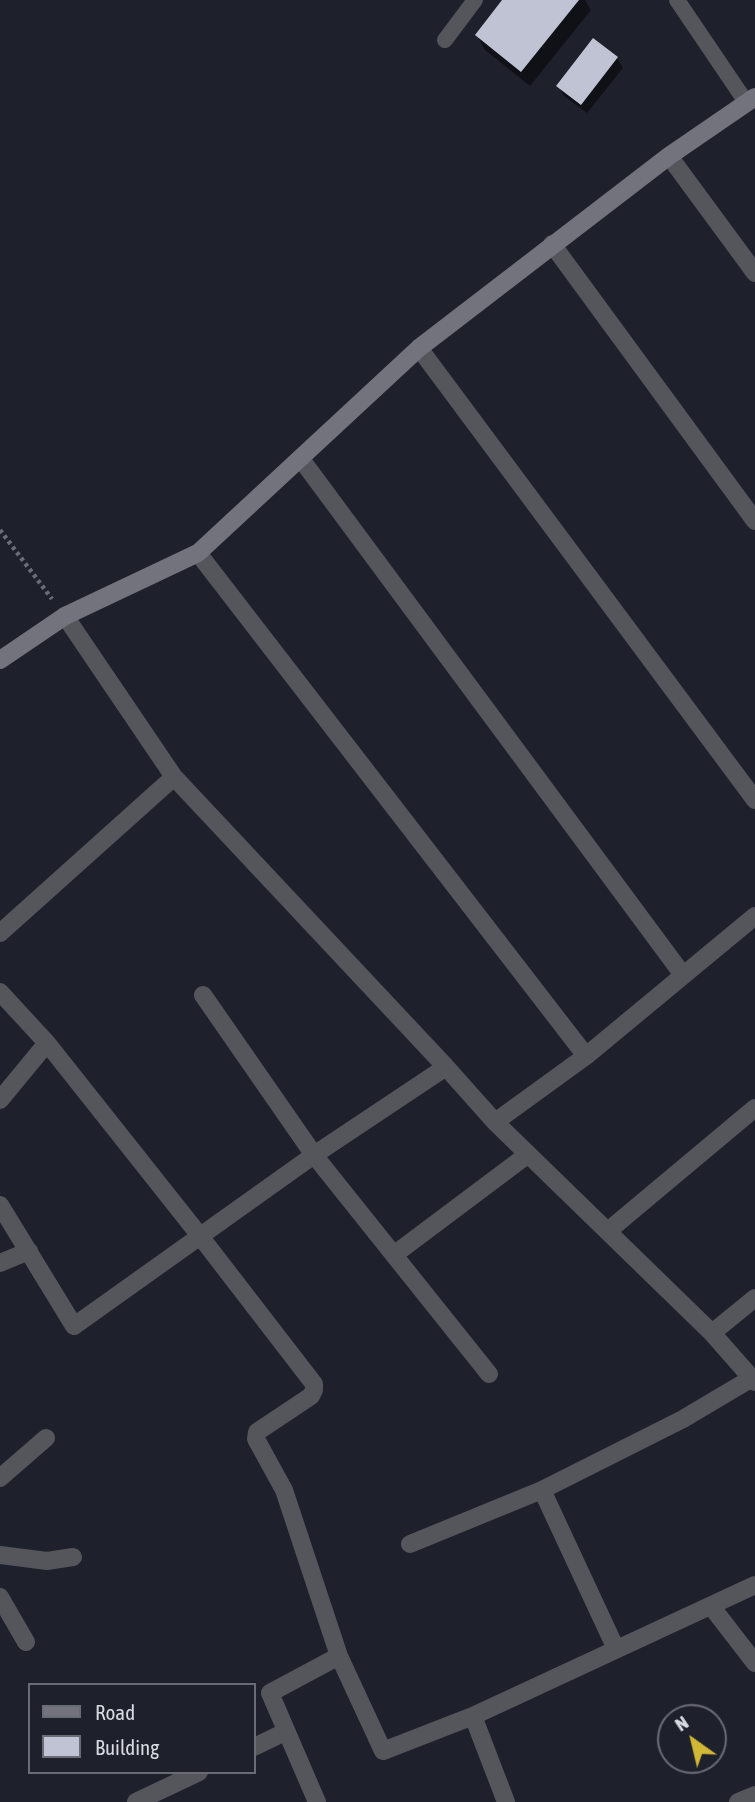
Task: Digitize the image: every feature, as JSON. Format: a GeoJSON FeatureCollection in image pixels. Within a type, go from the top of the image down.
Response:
{"type":"FeatureCollection","features":[{"type":"Feature","properties":{"kind":"street"},"geometry":{"type":"LineString","coordinates":[[0,660],[65,616],[198,553],[419,348],[669,156],[751,100]]}},
{"type":"Feature","properties":{"kind":"street"},"geometry":{"type":"LineString","coordinates":[[669,156],[755,273]]}},
{"type":"Feature","properties":{"kind":"street"},"geometry":{"type":"LineString","coordinates":[[552,244],[755,521]]}},
{"type":"Feature","properties":{"kind":"street"},"geometry":{"type":"LineString","coordinates":[[419,348],[755,800]]}},
{"type":"Feature","properties":{"kind":"street"},"geometry":{"type":"LineString","coordinates":[[301,459],[683,975]]}},
{"type":"Feature","properties":{"kind":"street"},"geometry":{"type":"LineString","coordinates":[[198,553],[586,1056]]}},
{"type":"Feature","properties":{"kind":"street"},"geometry":{"type":"LineString","coordinates":[[65,616],[174,777],[495,1122],[712,1333],[753,1380],[683,1419],[542,1490],[410,1544]]}},
{"type":"Feature","properties":{"kind":"street"},"geometry":{"type":"LineString","coordinates":[[0,933],[174,777]]}},
{"type":"Feature","properties":{"kind":"street"},"geometry":{"type":"LineString","coordinates":[[495,1122],[586,1056],[755,916]]}},
{"type":"Feature","properties":{"kind":"street"},"geometry":{"type":"LineString","coordinates":[[0,992],[47,1043],[314,1384],[311,1396],[257,1432],[256,1438],[284,1490],[339,1656],[383,1751],[472,1716],[755,1585]]}},
{"type":"Feature","properties":{"kind":"street"},"geometry":{"type":"LineString","coordinates":[[203,995],[314,1154],[489,1374]]}},
{"type":"Feature","properties":{"kind":"street"},"geometry":{"type":"LineString","coordinates":[[0,1100],[47,1043]]}},
{"type":"Feature","properties":{"kind":"street"},"geometry":{"type":"LineString","coordinates":[[0,1205],[74,1326],[314,1154],[446,1067]]}},
{"type":"Feature","properties":{"kind":"street"},"geometry":{"type":"LineString","coordinates":[[608,1231],[755,1108]]}},
{"type":"Feature","properties":{"kind":"street"},"geometry":{"type":"LineString","coordinates":[[396,1254],[527,1155]]}},
{"type":"Feature","properties":{"kind":"street"},"geometry":{"type":"LineString","coordinates":[[0,1263],[29,1251]]}},
{"type":"Feature","properties":{"kind":"street"},"geometry":{"type":"LineString","coordinates":[[712,1333],[755,1298]]}},
{"type":"Feature","properties":{"kind":"street"},"geometry":{"type":"LineString","coordinates":[[0,1478],[46,1438]]}},
{"type":"Feature","properties":{"kind":"street"},"geometry":{"type":"LineString","coordinates":[[542,1490],[616,1649]]}},
{"type":"Feature","properties":{"kind":"street"},"geometry":{"type":"LineString","coordinates":[[0,1555],[47,1561],[73,1557]]}},
{"type":"Feature","properties":{"kind":"street"},"geometry":{"type":"LineString","coordinates":[[0,1597],[26,1642]]}},
{"type":"Feature","properties":{"kind":"street"},"geometry":{"type":"LineString","coordinates":[[711,1606],[755,1663]]}},
{"type":"Feature","properties":{"kind":"street"},"geometry":{"type":"LineString","coordinates":[[317,1802],[270,1693],[339,1656]]}},
{"type":"Feature","properties":{"kind":"street"},"geometry":{"type":"LineString","coordinates":[[472,1716],[506,1802]]}},
{"type":"Feature","properties":{"kind":"street"},"geometry":{"type":"LineString","coordinates":[[256,1746],[285,1732]]}},
{"type":"Feature","properties":{"kind":"street"},"geometry":{"type":"LineString","coordinates":[[136,1802],[196,1774]]}},
{"type":"Feature","properties":{"kind":"street"},"geometry":{"type":"LineString","coordinates":[[738,1802],[755,1794]]}},
{"type":"Feature","properties":{"kind":"lane"},"geometry":{"type":"LineString","coordinates":[[445,40],[475,0]]}},
{"type":"Feature","properties":{"kind":"lane"},"geometry":{"type":"LineString","coordinates":[[677,0],[751,100]]}},
{"type":"Feature","properties":{"kind":"path"},"geometry":{"type":"LineString","coordinates":[[0,530],[65,616]]}},
{"type":"Feature","properties":{"kind":"building"},"geometry":{"type":"Polygon","coordinates":[[[502,0],[579,0],[521,72],[475,35],[502,0]]]}},
{"type":"Feature","properties":{"kind":"building"},"geometry":{"type":"Polygon","coordinates":[[[593,38],[618,57],[581,105],[556,86],[593,38]]]}}]}
